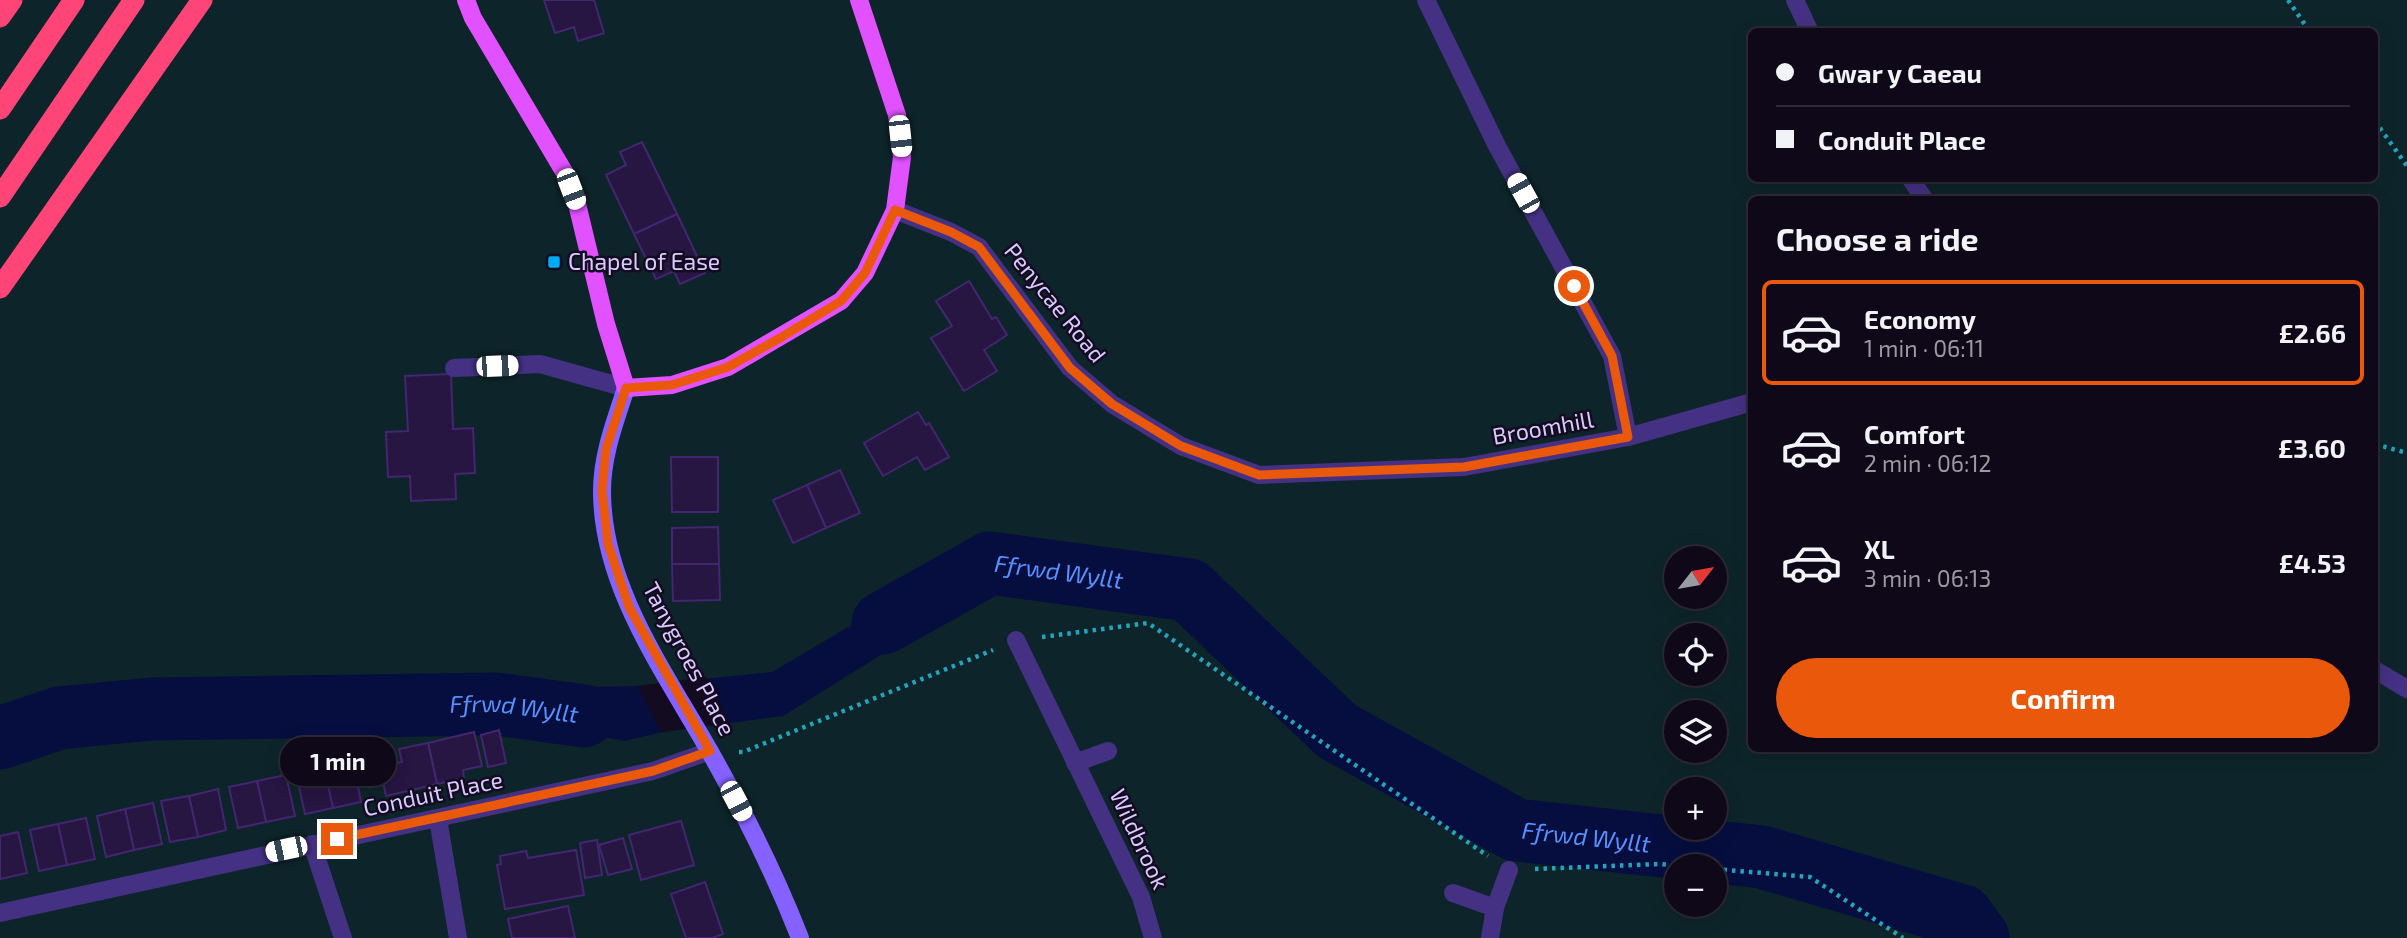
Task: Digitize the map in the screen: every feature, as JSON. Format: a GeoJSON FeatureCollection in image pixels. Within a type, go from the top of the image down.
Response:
{"type":"FeatureCollection","features":[{"type":"Feature","properties":{"kind":"highway"},"geometry":{"type":"LineString","coordinates":[[0,17],[12,0]]}},
{"type":"Feature","properties":{"kind":"highway"},"geometry":{"type":"LineString","coordinates":[[0,109],[74,0]]}},
{"type":"Feature","properties":{"kind":"highway"},"geometry":{"type":"LineString","coordinates":[[0,197],[134,0]]}},
{"type":"Feature","properties":{"kind":"highway"},"geometry":{"type":"LineString","coordinates":[[0,288],[202,0]]}},
{"type":"Feature","properties":{"kind":"main road"},"geometry":{"type":"LineString","coordinates":[[466,0],[473,18],[566,175],[577,204],[606,324],[626,388],[672,385],[728,367],[841,301],[865,273],[895,210],[902,156],[897,115],[859,0]]}},
{"type":"Feature","properties":{"kind":"street"},"geometry":{"type":"LineString","coordinates":[[1426,0],[1497,146],[1612,356],[1628,437]]}},
{"type":"Feature","properties":{"kind":"street"},"geometry":{"type":"LineString","coordinates":[[1795,0],[1808,28]]}},
{"type":"Feature","properties":{"kind":"street","name":"Penycae Road"},"geometry":{"type":"LineString","coordinates":[[895,210],[951,232],[979,247],[1070,368],[1112,404],[1181,446],[1259,475],[1464,467]]}},
{"type":"Feature","properties":{"kind":"street"},"geometry":{"type":"LineString","coordinates":[[454,368],[540,364],[626,388]]}},
{"type":"Feature","properties":{"kind":"street","name":"Tanygroes Place"},"geometry":{"type":"LineString","coordinates":[[626,388],[606,449],[602,491],[608,544],[629,607],[710,751],[775,875],[800,938]]}},
{"type":"Feature","properties":{"kind":"street","name":"Broomhill"},"geometry":{"type":"LineString","coordinates":[[1464,467],[1628,437],[1747,407]]}},
{"type":"Feature","properties":{"kind":"street","name":"Wildbrook"},"geometry":{"type":"LineString","coordinates":[[1016,640],[1141,897],[1153,938]]}},
{"type":"Feature","properties":{"kind":"street"},"geometry":{"type":"LineString","coordinates":[[2378,672],[2407,688]]}},
{"type":"Feature","properties":{"kind":"street","name":"Conduit Place"},"geometry":{"type":"LineString","coordinates":[[0,913],[653,771],[710,751]]}},
{"type":"Feature","properties":{"kind":"street"},"geometry":{"type":"LineString","coordinates":[[1075,763],[1108,751]]}},
{"type":"Feature","properties":{"kind":"street"},"geometry":{"type":"LineString","coordinates":[[438,819],[458,938]]}},
{"type":"Feature","properties":{"kind":"street"},"geometry":{"type":"LineString","coordinates":[[312,844],[343,938]]}},
{"type":"Feature","properties":{"kind":"street"},"geometry":{"type":"LineString","coordinates":[[1490,938],[1495,908],[1509,870]]}},
{"type":"Feature","properties":{"kind":"street"},"geometry":{"type":"LineString","coordinates":[[1453,893],[1495,908]]}},
{"type":"Feature","properties":{"kind":"path"},"geometry":{"type":"LineString","coordinates":[[2288,0],[2307,28]]}},
{"type":"Feature","properties":{"kind":"path"},"geometry":{"type":"LineString","coordinates":[[2378,125],[2407,166]]}},
{"type":"Feature","properties":{"kind":"path"},"geometry":{"type":"LineString","coordinates":[[2378,445],[2407,453]]}},
{"type":"Feature","properties":{"kind":"path"},"geometry":{"type":"LineString","coordinates":[[710,751],[743,752],[1016,640],[1148,623],[1509,870],[1664,864]]}},
{"type":"Feature","properties":{"kind":"path"},"geometry":{"type":"LineString","coordinates":[[1727,870],[1810,877],[1903,938]]}},
{"type":"Feature","properties":{"kind":"green space"},"geometry":{"type":"Polygon","coordinates":[[[0,0],[2407,0],[2407,938],[0,938],[0,0]]]}},
{"type":"Feature","properties":{"kind":"water"},"geometry":{"type":"Polygon","coordinates":[[[952,566],[971,599],[783,716],[662,732],[625,741],[495,716],[501,682],[586,687],[637,686],[772,672],[952,566]]]}},
{"type":"Feature","properties":{"kind":"pier"},"geometry":{"type":"Polygon","coordinates":[[[706,677],[730,723],[662,732],[637,686],[706,677]]]}},
{"type":"Feature","properties":{"kind":"building"},"geometry":{"type":"Polygon","coordinates":[[[544,0],[594,0],[604,33],[578,41],[574,27],[555,33],[544,0]]]}},
{"type":"Feature","properties":{"kind":"building"},"geometry":{"type":"Polygon","coordinates":[[[642,142],[677,214],[634,234],[606,175],[626,165],[620,152],[642,142]]]}},
{"type":"Feature","properties":{"kind":"building"},"geometry":{"type":"Polygon","coordinates":[[[677,214],[705,273],[680,284],[674,271],[656,279],[634,234],[677,214]]]}},
{"type":"Feature","properties":{"kind":"building"},"geometry":{"type":"Polygon","coordinates":[[[969,281],[992,319],[996,317],[1007,335],[984,350],[997,371],[964,391],[931,338],[952,326],[936,301],[969,281]]]}},
{"type":"Feature","properties":{"kind":"building"},"geometry":{"type":"Polygon","coordinates":[[[451,374],[453,429],[473,428],[475,473],[455,474],[456,499],[411,501],[410,476],[388,477],[386,432],[408,431],[405,376],[451,374]]]}},
{"type":"Feature","properties":{"kind":"building"},"geometry":{"type":"Polygon","coordinates":[[[918,412],[926,425],[929,423],[949,457],[925,470],[917,457],[883,476],[864,443],[918,412]]]}},
{"type":"Feature","properties":{"kind":"building"},"geometry":{"type":"Polygon","coordinates":[[[671,457],[718,457],[718,512],[672,512],[671,457]]]}},
{"type":"Feature","properties":{"kind":"building"},"geometry":{"type":"Polygon","coordinates":[[[840,470],[860,513],[826,528],[807,485],[840,470]]]}},
{"type":"Feature","properties":{"kind":"building"},"geometry":{"type":"Polygon","coordinates":[[[807,485],[826,528],[793,543],[773,500],[807,485]]]}},
{"type":"Feature","properties":{"kind":"building"},"geometry":{"type":"Polygon","coordinates":[[[718,527],[719,564],[672,564],[672,528],[718,527]]]}},
{"type":"Feature","properties":{"kind":"building"},"geometry":{"type":"Polygon","coordinates":[[[672,564],[719,564],[720,600],[673,601],[672,564]]]}},
{"type":"Feature","properties":{"kind":"building"},"geometry":{"type":"Polygon","coordinates":[[[499,730],[506,763],[488,767],[481,735],[499,730]]]}},
{"type":"Feature","properties":{"kind":"building"},"geometry":{"type":"Polygon","coordinates":[[[474,732],[482,766],[463,770],[464,778],[437,784],[428,743],[474,732]]]}},
{"type":"Feature","properties":{"kind":"building"},"geometry":{"type":"Polygon","coordinates":[[[428,743],[437,784],[386,796],[380,767],[402,762],[399,749],[428,743]]]}},
{"type":"Feature","properties":{"kind":"building"},"geometry":{"type":"Polygon","coordinates":[[[353,761],[361,802],[333,808],[324,767],[353,761]]]}},
{"type":"Feature","properties":{"kind":"building"},"geometry":{"type":"Polygon","coordinates":[[[324,767],[333,808],[305,814],[296,773],[324,767]]]}},
{"type":"Feature","properties":{"kind":"building"},"geometry":{"type":"Polygon","coordinates":[[[286,775],[295,816],[266,822],[257,781],[286,775]]]}},
{"type":"Feature","properties":{"kind":"building"},"geometry":{"type":"Polygon","coordinates":[[[257,781],[266,822],[238,828],[229,787],[257,781]]]}},
{"type":"Feature","properties":{"kind":"building"},"geometry":{"type":"Polygon","coordinates":[[[218,789],[226,830],[198,837],[189,796],[218,789]]]}},
{"type":"Feature","properties":{"kind":"building"},"geometry":{"type":"Polygon","coordinates":[[[189,796],[198,837],[170,842],[161,801],[189,796]]]}},
{"type":"Feature","properties":{"kind":"building"},"geometry":{"type":"Polygon","coordinates":[[[153,803],[162,844],[134,850],[125,809],[153,803]]]}},
{"type":"Feature","properties":{"kind":"building"},"geometry":{"type":"Polygon","coordinates":[[[125,809],[134,850],[106,857],[97,816],[125,809]]]}},
{"type":"Feature","properties":{"kind":"building"},"geometry":{"type":"Polygon","coordinates":[[[86,818],[95,859],[67,865],[58,824],[86,818]]]}},
{"type":"Feature","properties":{"kind":"building"},"geometry":{"type":"Polygon","coordinates":[[[681,821],[694,865],[641,880],[629,835],[681,821]]]}},
{"type":"Feature","properties":{"kind":"building"},"geometry":{"type":"Polygon","coordinates":[[[58,824],[67,865],[39,871],[30,830],[58,824]]]}},
{"type":"Feature","properties":{"kind":"building"},"geometry":{"type":"Polygon","coordinates":[[[18,832],[27,873],[0,879],[0,836],[18,832]]]}},
{"type":"Feature","properties":{"kind":"building"},"geometry":{"type":"Polygon","coordinates":[[[623,838],[632,869],[608,875],[599,845],[623,838]]]}},
{"type":"Feature","properties":{"kind":"building"},"geometry":{"type":"Polygon","coordinates":[[[597,840],[602,875],[585,878],[580,843],[597,840]]]}},
{"type":"Feature","properties":{"kind":"building"},"geometry":{"type":"Polygon","coordinates":[[[576,850],[584,895],[505,909],[497,865],[501,864],[500,856],[526,851],[528,858],[576,850]]]}},
{"type":"Feature","properties":{"kind":"building"},"geometry":{"type":"Polygon","coordinates":[[[705,882],[723,934],[712,938],[686,938],[671,894],[705,882]]]}},
{"type":"Feature","properties":{"kind":"building"},"geometry":{"type":"Polygon","coordinates":[[[568,906],[575,938],[512,938],[508,919],[568,906]]]}},
{"type":"Feature","properties":{"kind":"waterway","name":"Ffrwd Wyllt"},"geometry":{"type":"LineString","coordinates":[[883,623],[990,563],[1189,590],[1337,731],[1516,830],[1762,857],[1962,916],[1978,938]]}},
{"type":"Feature","properties":{"kind":"waterway","name":"Ffrwd Wyllt"},"geometry":{"type":"LineString","coordinates":[[0,738],[59,718],[151,709],[497,704],[584,716]]}},
{"type":"Feature","properties":{"kind":"place","name":"Chapel of Ease"},"geometry":{"type":"Point","coordinates":[554,262]}},
{"type":"Feature","properties":{"kind":"route"},"geometry":{"type":"LineString","coordinates":[[337,839],[653,771],[710,751],[629,607],[608,544],[602,491],[606,449],[626,388],[672,385],[728,367],[841,301],[865,273],[882,243],[895,210],[951,232],[979,247],[1070,368],[1112,404],[1181,446],[1259,475],[1464,467],[1628,437],[1612,356],[1574,286]]}}]}
